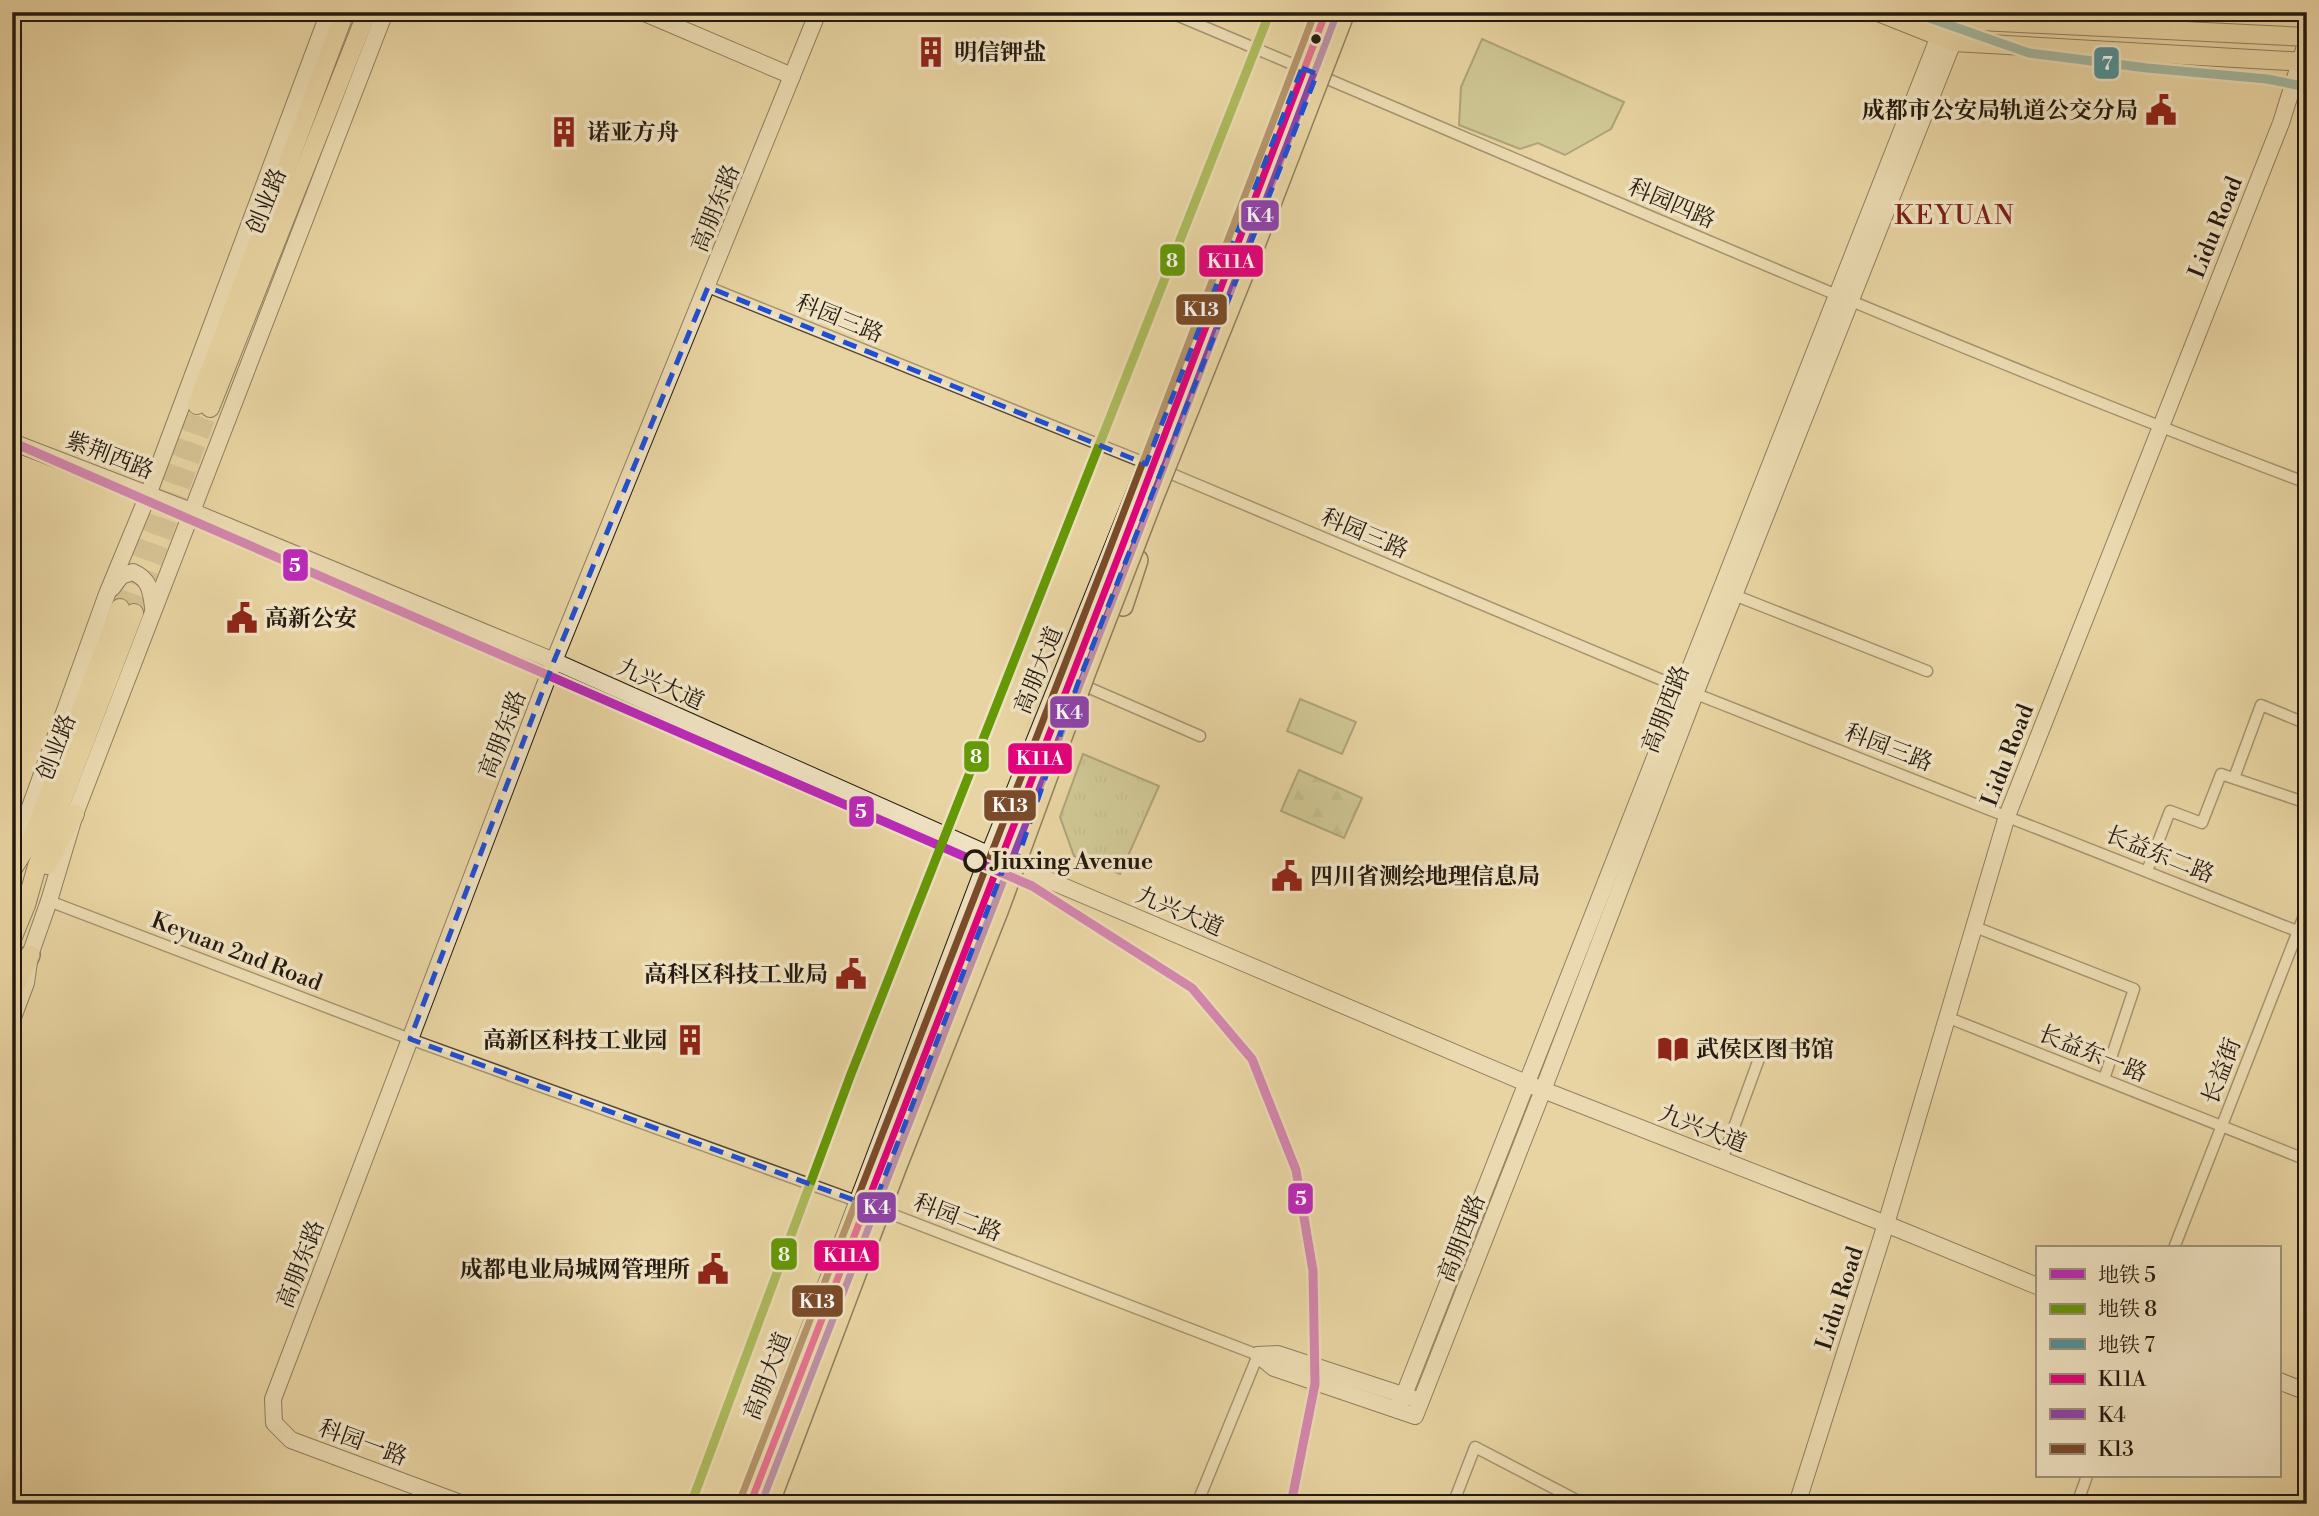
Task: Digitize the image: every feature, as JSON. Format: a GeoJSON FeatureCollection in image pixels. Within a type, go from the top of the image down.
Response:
{"type":"FeatureCollection","features":[{"type":"Feature","properties":{"kind":"highway"},"geometry":{"type":"LineString","coordinates":[[769,1504],[897,1166],[999,909],[1153,499],[1259,235],[1343,12]]}},
{"type":"Feature","properties":{"kind":"highway"},"geometry":{"type":"LineString","coordinates":[[999,909],[1029,854],[1123,606],[1143,547],[1153,466]]}},
{"type":"Feature","properties":{"kind":"highway"},"geometry":{"type":"LineString","coordinates":[[12,991],[30,955]]}},
{"type":"Feature","properties":{"kind":"main road","name":"创业路"},"geometry":{"type":"LineString","coordinates":[[345,12],[204,406],[367,12]]}},
{"type":"Feature","properties":{"kind":"main road"},"geometry":{"type":"LineString","coordinates":[[1878,12],[1946,39],[2303,61]]}},
{"type":"Feature","properties":{"kind":"main road"},"geometry":{"type":"LineString","coordinates":[[1947,16],[2307,38]]}},
{"type":"Feature","properties":{"kind":"main road","name":"创业路"},"geometry":{"type":"LineString","coordinates":[[12,870],[32,838],[127,610],[12,939]]}},
{"type":"Feature","properties":{"kind":"main road"},"geometry":{"type":"LineString","coordinates":[[26,905],[75,814]]}},
{"type":"Feature","properties":{"kind":"street"},"geometry":{"type":"LineString","coordinates":[[12,857],[107,594],[148,495],[329,12]]}},
{"type":"Feature","properties":{"kind":"street"},"geometry":{"type":"LineString","coordinates":[[12,1020],[26,983],[30,955],[75,814],[385,12]]}},
{"type":"Feature","properties":{"kind":"street"},"geometry":{"type":"LineString","coordinates":[[642,12],[792,76]]}},
{"type":"Feature","properties":{"kind":"street","name":"高朋东路"},"geometry":{"type":"LineString","coordinates":[[273,1399],[554,661],[818,12]]}},
{"type":"Feature","properties":{"kind":"street","name":"科园四路"},"geometry":{"type":"LineString","coordinates":[[1170,12],[1844,300],[2307,483]]}},
{"type":"Feature","properties":{"kind":"street","name":"高朋大道"},"geometry":{"type":"LineString","coordinates":[[743,1504],[1078,682],[1153,466],[1323,12]]}},
{"type":"Feature","properties":{"kind":"street","name":"高朋大道"},"geometry":{"type":"LineString","coordinates":[[759,1504],[989,854],[1343,12]]}},
{"type":"Feature","properties":{"kind":"street","name":"高朋西路"},"geometry":{"type":"LineString","coordinates":[[1844,300],[1734,595],[1688,691],[1543,1090],[1418,1409],[1401,1402],[1525,1083],[1688,691],[1844,300],[1946,39],[1947,16]]}},
{"type":"Feature","properties":{"kind":"street","name":"Lidu Road"},"geometry":{"type":"LineString","coordinates":[[1797,1504],[1886,1224],[2007,816],[2281,122],[2303,61],[2307,38]]}},
{"type":"Feature","properties":{"kind":"street","name":"科园三路"},"geometry":{"type":"LineString","coordinates":[[708,287],[1153,466],[1688,691],[2007,816]]}},
{"type":"Feature","properties":{"kind":"street","name":"紫荆西路"},"geometry":{"type":"LineString","coordinates":[[12,442],[191,511]]}},
{"type":"Feature","properties":{"kind":"street","name":"九兴大道"},"geometry":{"type":"LineString","coordinates":[[191,511],[554,661],[1006,862],[1525,1083],[2036,1286]]}},
{"type":"Feature","properties":{"kind":"street"},"geometry":{"type":"LineString","coordinates":[[107,594],[121,576],[133,572],[141,576],[151,588],[153,607]]}},
{"type":"Feature","properties":{"kind":"street"},"geometry":{"type":"LineString","coordinates":[[1734,595],[1927,671]]}},
{"type":"Feature","properties":{"kind":"street"},"geometry":{"type":"LineString","coordinates":[[1078,682],[1200,736]]}},
{"type":"Feature","properties":{"kind":"street"},"geometry":{"type":"LineString","coordinates":[[2235,778],[2261,705],[2307,724]]}},
{"type":"Feature","properties":{"kind":"street"},"geometry":{"type":"LineString","coordinates":[[2147,871],[2169,811],[2202,823],[2221,774],[2307,803]]}},
{"type":"Feature","properties":{"kind":"street","name":"长益东二路"},"geometry":{"type":"LineString","coordinates":[[2007,816],[2302,933]]}},
{"type":"Feature","properties":{"kind":"street","name":"Keyuan 2nd Road"},"geometry":{"type":"LineString","coordinates":[[49,901],[410,1039]]}},
{"type":"Feature","properties":{"kind":"street","name":"长益街"},"geometry":{"type":"LineString","coordinates":[[2175,1246],[2302,933],[2307,908]]}},
{"type":"Feature","properties":{"kind":"street"},"geometry":{"type":"LineString","coordinates":[[1975,927],[2134,989],[2104,1079]]}},
{"type":"Feature","properties":{"kind":"street","name":"长益东一路"},"geometry":{"type":"LineString","coordinates":[[1948,1018],[2307,1160]]}},
{"type":"Feature","properties":{"kind":"street","name":"科园二路"},"geometry":{"type":"LineString","coordinates":[[410,1039],[866,1204],[1258,1355]]}},
{"type":"Feature","properties":{"kind":"street"},"geometry":{"type":"LineString","coordinates":[[1722,1160],[1760,1056],[1747,1050]]}},
{"type":"Feature","properties":{"kind":"street"},"geometry":{"type":"LineString","coordinates":[[1734,1089],[1746,1093]]}},
{"type":"Feature","properties":{"kind":"street"},"geometry":{"type":"LineString","coordinates":[[1198,1504],[1258,1355],[1278,1354],[1401,1402]]}},
{"type":"Feature","properties":{"kind":"street"},"geometry":{"type":"LineString","coordinates":[[2280,1381],[2307,1392]]}},
{"type":"Feature","properties":{"kind":"street","name":"科园一路"},"geometry":{"type":"LineString","coordinates":[[273,1399],[274,1423],[290,1440],[463,1504]]}},
{"type":"Feature","properties":{"kind":"street"},"geometry":{"type":"LineString","coordinates":[[1453,1504],[1475,1447],[1584,1504]]}},
{"type":"Feature","properties":{"kind":"street"},"geometry":{"type":"LineString","coordinates":[[2077,1504],[2086,1478]]}},
{"type":"Feature","properties":{"kind":"highlighted area"},"geometry":{"type":"Polygon","coordinates":[[[1302,68],[1317,74],[1078,683],[1015,866],[1006,862],[873,1207],[410,1039],[554,661],[708,287],[1146,464],[1302,68]]]}},
{"type":"Feature","properties":{"kind":"green space"},"geometry":{"type":"Polygon","coordinates":[[[1482,39],[1624,102],[1611,129],[1565,155],[1538,143],[1520,149],[1459,125],[1461,87],[1482,39]]]}},
{"type":"Feature","properties":{"kind":"green space"},"geometry":{"type":"Polygon","coordinates":[[[1300,699],[1356,722],[1342,754],[1287,731],[1300,699]]]}},
{"type":"Feature","properties":{"kind":"green space"},"geometry":{"type":"Polygon","coordinates":[[[1083,754],[1159,786],[1120,874],[1074,856],[1060,817],[1083,754]]]}},
{"type":"Feature","properties":{"kind":"green space"},"geometry":{"type":"Polygon","coordinates":[[[1299,770],[1362,798],[1344,838],[1281,811],[1299,770]]]}},
{"type":"Feature","properties":{"kind":"tunnel"},"geometry":{"type":"LineString","coordinates":[[120,608],[197,405]]}},
{"type":"Feature","properties":{"kind":"tunnel"},"geometry":{"type":"LineString","coordinates":[[134,613],[210,408]]}},
{"type":"Feature","properties":{"kind":"metro line","name":"8"},"geometry":{"type":"LineString","coordinates":[[691,1504],[851,1074],[1270,12]]}},
{"type":"Feature","properties":{"kind":"metro line","name":"7"},"geometry":{"type":"LineString","coordinates":[[1912,12],[2029,53],[2267,79],[2307,87]]}},
{"type":"Feature","properties":{"kind":"metro line","name":"5"},"geometry":{"type":"LineString","coordinates":[[12,442],[1032,886],[1192,988],[1252,1059],[1296,1170],[1313,1271],[1315,1384],[1291,1504]]}},
{"type":"Feature","properties":{"kind":"transit line","name":"K13"},"geometry":{"type":"LineString","coordinates":[[740,1500],[1315,12]]}},
{"type":"Feature","properties":{"kind":"transit line","name":"K11A"},"geometry":{"type":"LineString","coordinates":[[750,1504],[1117,560],[1326,12]]}},
{"type":"Feature","properties":{"kind":"transit line","name":"K4"},"geometry":{"type":"LineString","coordinates":[[761,1504],[1127,564],[1336,16]]}},
{"type":"Feature","properties":{"kind":"place","name":"明信钾盐"},"geometry":{"type":"Point","coordinates":[931,52]}},
{"type":"Feature","properties":{"kind":"place","name":"成都市公安局轨道公交分局"},"geometry":{"type":"Point","coordinates":[2161,110]}},
{"type":"Feature","properties":{"kind":"place","name":"诺亚方舟"},"geometry":{"type":"Point","coordinates":[564,132]}},
{"type":"Feature","properties":{"kind":"place","name":"高新公安"},"geometry":{"type":"Point","coordinates":[242,618]}},
{"type":"Feature","properties":{"kind":"place","name":"Jiuxing Avenue"},"geometry":{"type":"Point","coordinates":[975,861]}},
{"type":"Feature","properties":{"kind":"place","name":"四川省测绘地理信息局"},"geometry":{"type":"Point","coordinates":[1287,876]}},
{"type":"Feature","properties":{"kind":"place","name":"高科区科技工业局"},"geometry":{"type":"Point","coordinates":[851,974]}},
{"type":"Feature","properties":{"kind":"place","name":"高新区科技工业园"},"geometry":{"type":"Point","coordinates":[690,1040]}},
{"type":"Feature","properties":{"kind":"place","name":"武侯区图书馆"},"geometry":{"type":"Point","coordinates":[1673,1049]}},
{"type":"Feature","properties":{"kind":"place","name":"成都电业局城网管理所"},"geometry":{"type":"Point","coordinates":[713,1269]}},
{"type":"Feature","properties":{"kind":"district","name":"KEYUAN"},"geometry":{"type":"Point","coordinates":[1955,215]}}]}
